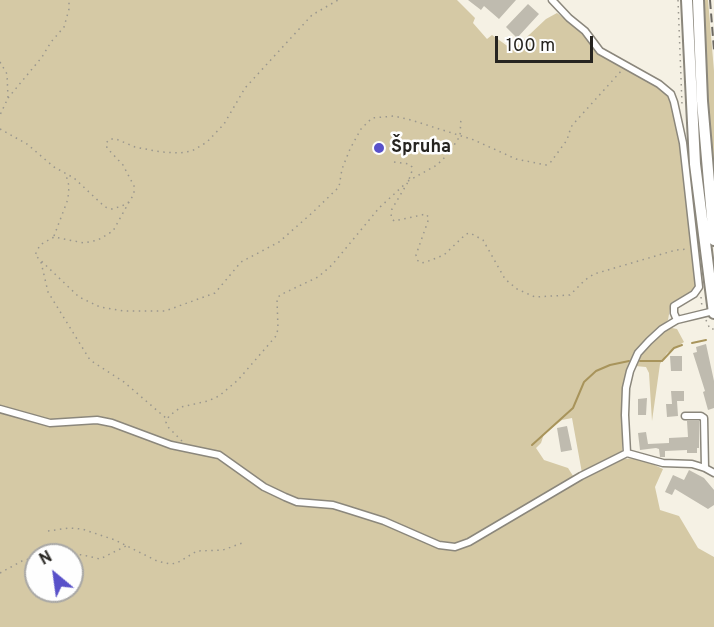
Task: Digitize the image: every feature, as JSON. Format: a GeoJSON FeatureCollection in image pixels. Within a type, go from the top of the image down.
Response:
{"type":"FeatureCollection","features":[{"type":"Feature","properties":{"kind":"main road"},"geometry":{"type":"LineString","coordinates":[[687,0],[712,313]]}},
{"type":"Feature","properties":{"kind":"main road"},"geometry":{"type":"LineString","coordinates":[[698,0],[700,162],[714,240]]}},
{"type":"Feature","properties":{"kind":"street"},"geometry":{"type":"LineString","coordinates":[[552,0],[585,31],[600,51],[659,84],[671,94],[683,143],[699,287],[694,294],[674,306],[677,320]]}},
{"type":"Feature","properties":{"kind":"street"},"geometry":{"type":"LineString","coordinates":[[627,453],[626,388],[638,353],[662,329],[677,320],[712,313]]}},
{"type":"Feature","properties":{"kind":"street"},"geometry":{"type":"LineString","coordinates":[[0,409],[50,423],[97,420],[112,423],[147,437],[219,455],[264,487],[297,502],[339,507],[384,521],[439,545],[455,547],[469,542],[581,476],[627,453],[663,463],[692,464],[714,473]]}},
{"type":"Feature","properties":{"kind":"street"},"geometry":{"type":"LineString","coordinates":[[685,416],[704,418],[705,468]]}},
{"type":"Feature","properties":{"kind":"path"},"geometry":{"type":"LineString","coordinates":[[0,116],[8,98],[64,27],[69,0]]}},
{"type":"Feature","properties":{"kind":"path"},"geometry":{"type":"LineString","coordinates":[[54,237],[84,243],[98,240],[113,231],[134,194],[134,186],[123,165],[107,148],[106,143],[110,139],[161,152],[192,152],[207,142],[224,124],[245,88],[312,15],[338,0]]}},
{"type":"Feature","properties":{"kind":"path"},"geometry":{"type":"LineString","coordinates":[[678,0],[682,111]]}},
{"type":"Feature","properties":{"kind":"path"},"geometry":{"type":"LineString","coordinates":[[0,62],[7,74],[8,98]]}},
{"type":"Feature","properties":{"kind":"path"},"geometry":{"type":"LineString","coordinates":[[66,174],[69,186],[68,199],[54,237],[40,245],[35,255],[80,297],[100,307],[124,311],[165,311],[215,292],[241,262],[279,242],[312,213],[339,187],[342,169],[350,148],[361,129],[372,118],[394,116],[480,142],[516,159],[546,165],[567,141],[571,127],[627,65]]}},
{"type":"Feature","properties":{"kind":"path"},"geometry":{"type":"LineString","coordinates":[[188,449],[167,426],[169,416],[181,407],[219,396],[238,380],[276,336],[277,299],[318,277],[332,265],[380,208],[408,182],[443,159],[460,136],[461,117]]}},
{"type":"Feature","properties":{"kind":"path"},"geometry":{"type":"LineString","coordinates":[[0,129],[27,144],[46,161],[84,186],[105,207],[112,208],[129,202]]}},
{"type":"Feature","properties":{"kind":"path"},"geometry":{"type":"LineString","coordinates":[[394,162],[409,164],[412,167],[408,182],[392,209],[391,217],[394,221],[426,214],[429,218],[416,255],[417,260],[421,263],[444,255],[466,234],[470,233],[483,240],[505,279],[517,290],[535,297],[570,295],[594,274],[676,250],[696,248]]}},
{"type":"Feature","properties":{"kind":"path"},"geometry":{"type":"LineString","coordinates":[[41,261],[48,292],[90,360],[124,382],[168,419]]}},
{"type":"Feature","properties":{"kind":"path"},"geometry":{"type":"LineString","coordinates":[[699,287],[702,307]]}},
{"type":"Feature","properties":{"kind":"path"},"geometry":{"type":"LineString","coordinates":[[712,313],[710,329],[714,329]]}},
{"type":"Feature","properties":{"kind":"path"},"geometry":{"type":"LineString","coordinates":[[48,531],[82,529],[127,546],[157,561],[170,564],[177,563],[197,550],[223,550],[245,542]]}},
{"type":"Feature","properties":{"kind":"path"},"geometry":{"type":"LineString","coordinates":[[84,556],[100,559],[127,546]]}},
{"type":"Feature","properties":{"kind":"path"},"geometry":{"type":"LineString","coordinates":[[0,573],[24,560]]}},
{"type":"Feature","properties":{"kind":"shaded area"},"geometry":{"type":"Polygon","coordinates":[[[0,0],[457,0],[475,18],[473,23],[487,39],[492,35],[513,50],[546,19],[557,13],[582,32],[598,54],[627,67],[661,88],[669,96],[679,133],[696,286],[689,293],[671,303],[668,320],[647,338],[628,365],[623,394],[622,451],[582,473],[572,418],[562,420],[544,434],[541,443],[536,448],[544,460],[568,468],[575,479],[456,545],[439,543],[361,511],[291,497],[264,484],[224,455],[183,447],[112,420],[88,417],[58,421],[0,406],[0,0]]]}},
{"type":"Feature","properties":{"kind":"shaded area"},"geometry":{"type":"Polygon","coordinates":[[[702,0],[708,0],[714,71],[714,208],[709,157],[702,0]]]}},
{"type":"Feature","properties":{"kind":"shaded area"},"geometry":{"type":"Polygon","coordinates":[[[677,329],[684,342],[667,353],[660,364],[652,421],[649,373],[646,367],[635,366],[646,348],[664,330],[677,329]]]}},
{"type":"Feature","properties":{"kind":"shaded area"},"geometry":{"type":"Polygon","coordinates":[[[0,412],[51,425],[94,422],[110,424],[163,445],[223,459],[262,487],[292,503],[336,508],[389,526],[424,542],[454,550],[617,460],[633,458],[648,462],[663,469],[655,487],[660,510],[679,516],[698,548],[714,557],[714,627],[0,627],[0,412]]]}},
{"type":"Feature","properties":{"kind":"building"},"geometry":{"type":"Polygon","coordinates":[[[468,0],[516,0],[499,19],[484,6],[481,10],[468,0]]]}},
{"type":"Feature","properties":{"kind":"building"},"geometry":{"type":"Polygon","coordinates":[[[528,4],[539,14],[517,38],[506,27],[528,4]]]}},
{"type":"Feature","properties":{"kind":"building"},"geometry":{"type":"Polygon","coordinates":[[[706,344],[714,381],[714,408],[708,410],[703,392],[705,391],[693,353],[697,352],[696,347],[706,344]]]}},
{"type":"Feature","properties":{"kind":"building"},"geometry":{"type":"Polygon","coordinates":[[[670,356],[682,356],[682,371],[671,371],[670,356]]]}},
{"type":"Feature","properties":{"kind":"building"},"geometry":{"type":"Polygon","coordinates":[[[671,391],[684,391],[684,401],[677,401],[678,416],[667,417],[666,404],[672,404],[671,391]]]}},
{"type":"Feature","properties":{"kind":"building"},"geometry":{"type":"Polygon","coordinates":[[[647,398],[646,415],[638,415],[638,399],[647,398]]]}},
{"type":"Feature","properties":{"kind":"building"},"geometry":{"type":"Polygon","coordinates":[[[687,421],[699,421],[697,453],[687,453],[687,450],[665,451],[665,457],[660,457],[659,449],[640,450],[638,433],[646,432],[648,444],[669,443],[669,438],[688,437],[687,421]]]}},
{"type":"Feature","properties":{"kind":"building"},"geometry":{"type":"Polygon","coordinates":[[[567,426],[572,450],[561,452],[557,428],[567,426]]]}},
{"type":"Feature","properties":{"kind":"building"},"geometry":{"type":"Polygon","coordinates":[[[689,470],[704,478],[714,490],[714,505],[708,509],[675,489],[672,495],[665,492],[673,475],[684,480],[689,470]]]}},
{"type":"Feature","properties":{"kind":"waterway"},"geometry":{"type":"LineString","coordinates":[[692,343],[706,340]]}},
{"type":"Feature","properties":{"kind":"waterway"},"geometry":{"type":"LineString","coordinates":[[640,361],[662,361],[674,348],[682,345]]}},
{"type":"Feature","properties":{"kind":"waterway"},"geometry":{"type":"LineString","coordinates":[[532,445],[573,408],[584,382],[596,371],[629,361]]}},
{"type":"Feature","properties":{"kind":"railway"},"geometry":{"type":"LineString","coordinates":[[710,0],[714,50]]}},
{"type":"Feature","properties":{"kind":"place","name":"Špruha"},"geometry":{"type":"Point","coordinates":[379,148]}}]}
